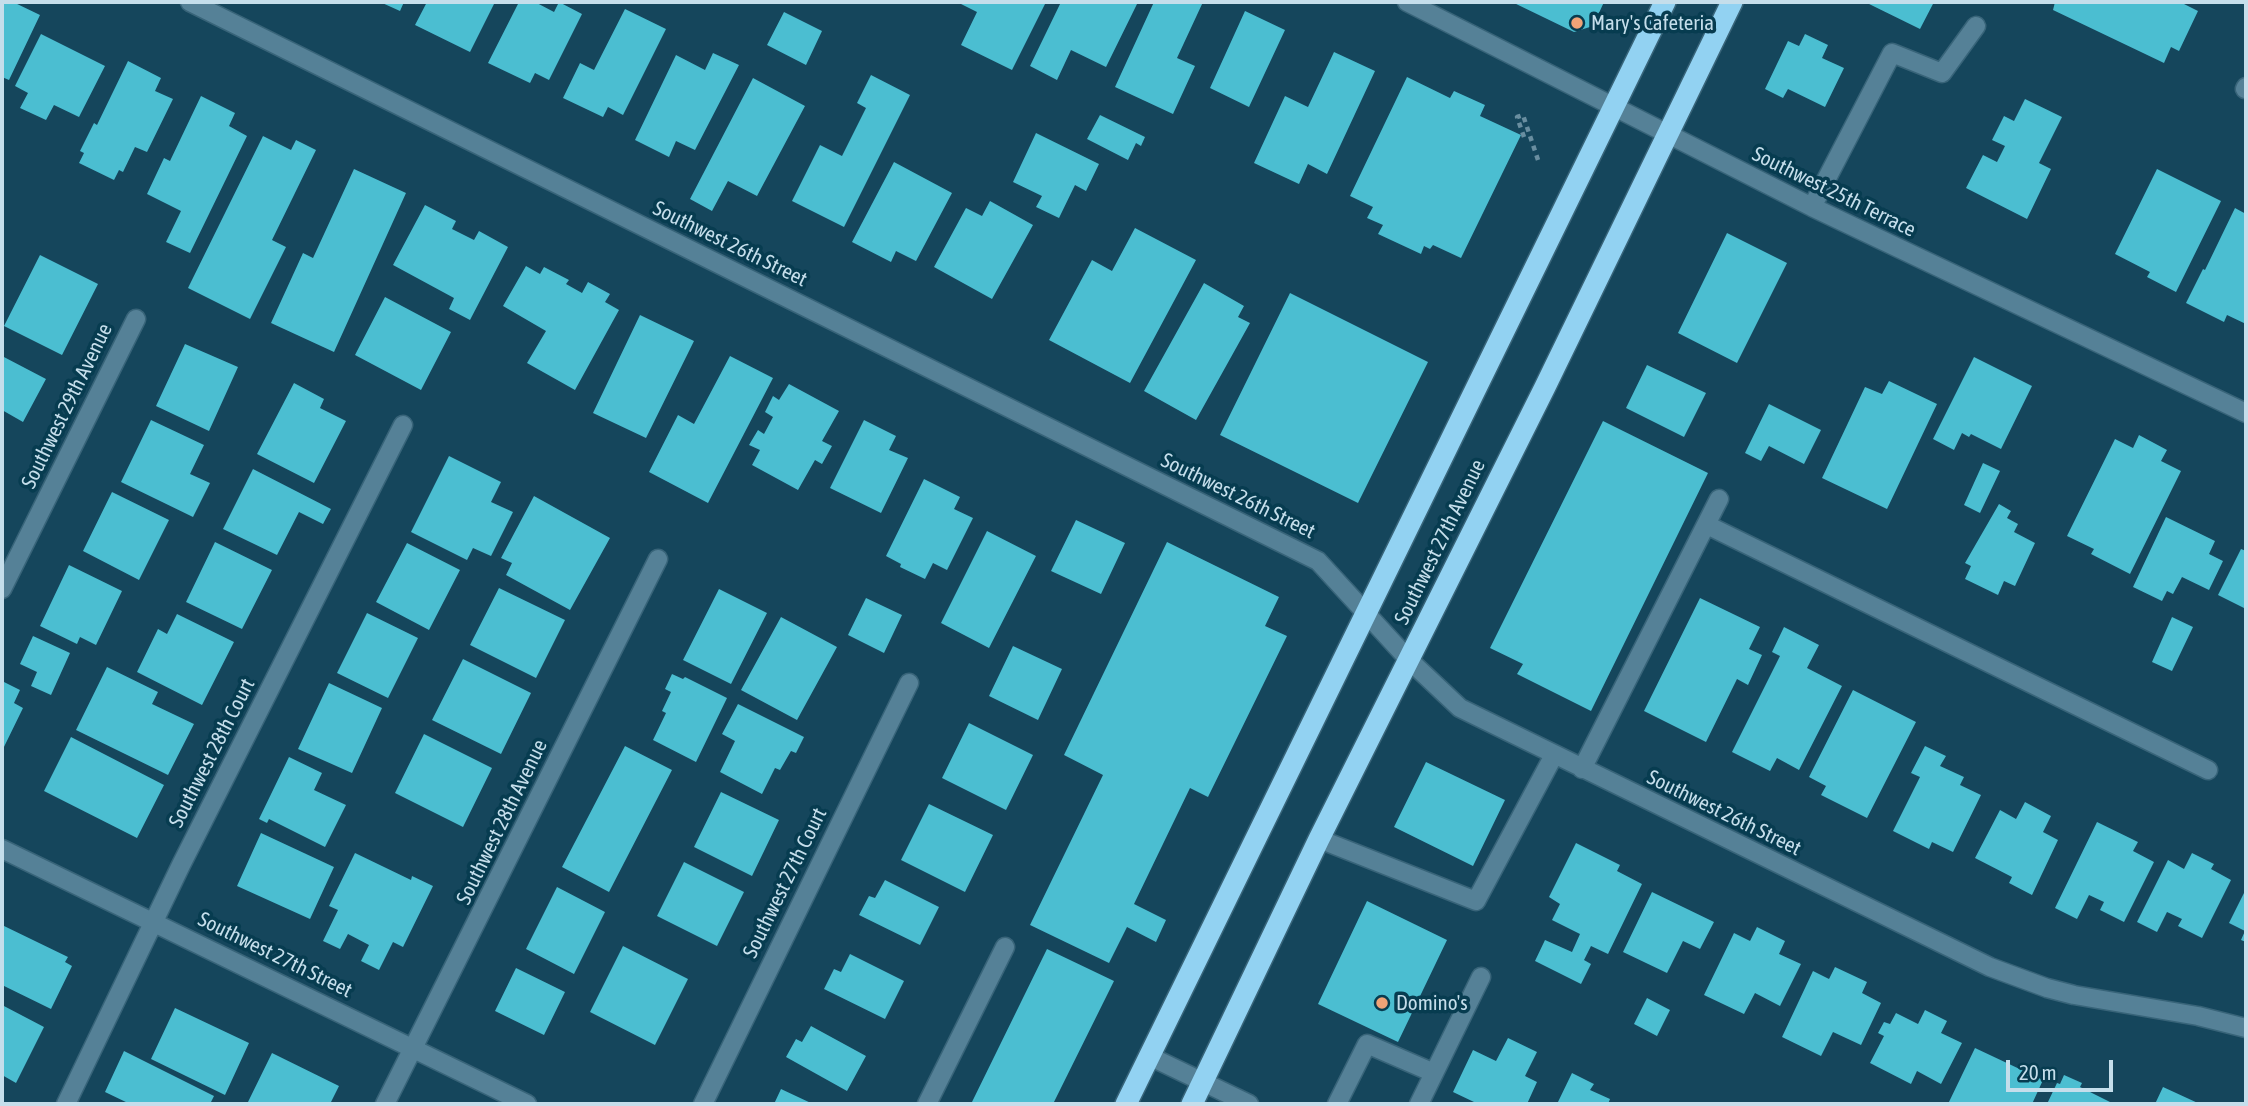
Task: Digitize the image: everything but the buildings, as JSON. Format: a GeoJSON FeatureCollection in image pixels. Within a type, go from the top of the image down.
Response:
{"type":"FeatureCollection","features":[{"type":"Feature","properties":{"kind":"highway","name":"Southwest 27th Avenue"},"geometry":{"type":"LineString","coordinates":[[1126,1104],[1665,2]]}},
{"type":"Feature","properties":{"kind":"highway","name":"Southwest 27th Avenue"},"geometry":{"type":"LineString","coordinates":[[1192,1104],[1319,839],[1732,2]]}},
{"type":"Feature","properties":{"kind":"street","name":"Southwest 26th Street"},"geometry":{"type":"LineString","coordinates":[[190,2],[1318,561],[1409,660],[1460,708],[1582,769],[1990,967],[2074,995],[2198,1016],[2246,1028]]}},
{"type":"Feature","properties":{"kind":"street","name":"Southwest 25th Terrace"},"geometry":{"type":"LineString","coordinates":[[1407,2],[1812,207],[2246,413]]}},
{"type":"Feature","properties":{"kind":"street"},"geometry":{"type":"LineString","coordinates":[[1812,207],[1892,53],[1942,73],[1976,26]]}},
{"type":"Feature","properties":{"kind":"street","name":"Southwest 29th Avenue"},"geometry":{"type":"LineString","coordinates":[[2,589],[136,319]]}},
{"type":"Feature","properties":{"kind":"street","name":"Southwest 28th Court"},"geometry":{"type":"LineString","coordinates":[[66,1104],[403,425]]}},
{"type":"Feature","properties":{"kind":"street"},"geometry":{"type":"LineString","coordinates":[[1582,769],[1719,499]]}},
{"type":"Feature","properties":{"kind":"street"},"geometry":{"type":"LineString","coordinates":[[1707,525],[2208,770]]}},
{"type":"Feature","properties":{"kind":"street","name":"Southwest 28th Avenue"},"geometry":{"type":"LineString","coordinates":[[385,1104],[658,559]]}},
{"type":"Feature","properties":{"kind":"street","name":"Southwest 27th Court"},"geometry":{"type":"LineString","coordinates":[[703,1104],[909,682]]}},
{"type":"Feature","properties":{"kind":"street"},"geometry":{"type":"LineString","coordinates":[[1319,839],[1476,901],[1554,755]]}},
{"type":"Feature","properties":{"kind":"street","name":"Southwest 27th Street"},"geometry":{"type":"LineString","coordinates":[[2,849],[527,1104]]}},
{"type":"Feature","properties":{"kind":"street"},"geometry":{"type":"LineString","coordinates":[[927,1104],[1005,947]]}},
{"type":"Feature","properties":{"kind":"street"},"geometry":{"type":"LineString","coordinates":[[1419,1104],[1481,977]]}},
{"type":"Feature","properties":{"kind":"street"},"geometry":{"type":"LineString","coordinates":[[1337,1104],[1367,1044],[1434,1073]]}},
{"type":"Feature","properties":{"kind":"street"},"geometry":{"type":"LineString","coordinates":[[1149,1056],[1249,1104]]}},
{"type":"Feature","properties":{"kind":"path"},"geometry":{"type":"LineString","coordinates":[[1524,137],[1517,117],[1523,115],[1538,160]]}},
{"type":"Feature","properties":{"kind":"place","name":"Mary's Cafeteria"},"geometry":{"type":"Point","coordinates":[1577,23]}},
{"type":"Feature","properties":{"kind":"place","name":"Domino's"},"geometry":{"type":"Point","coordinates":[1382,1003]}}]}
